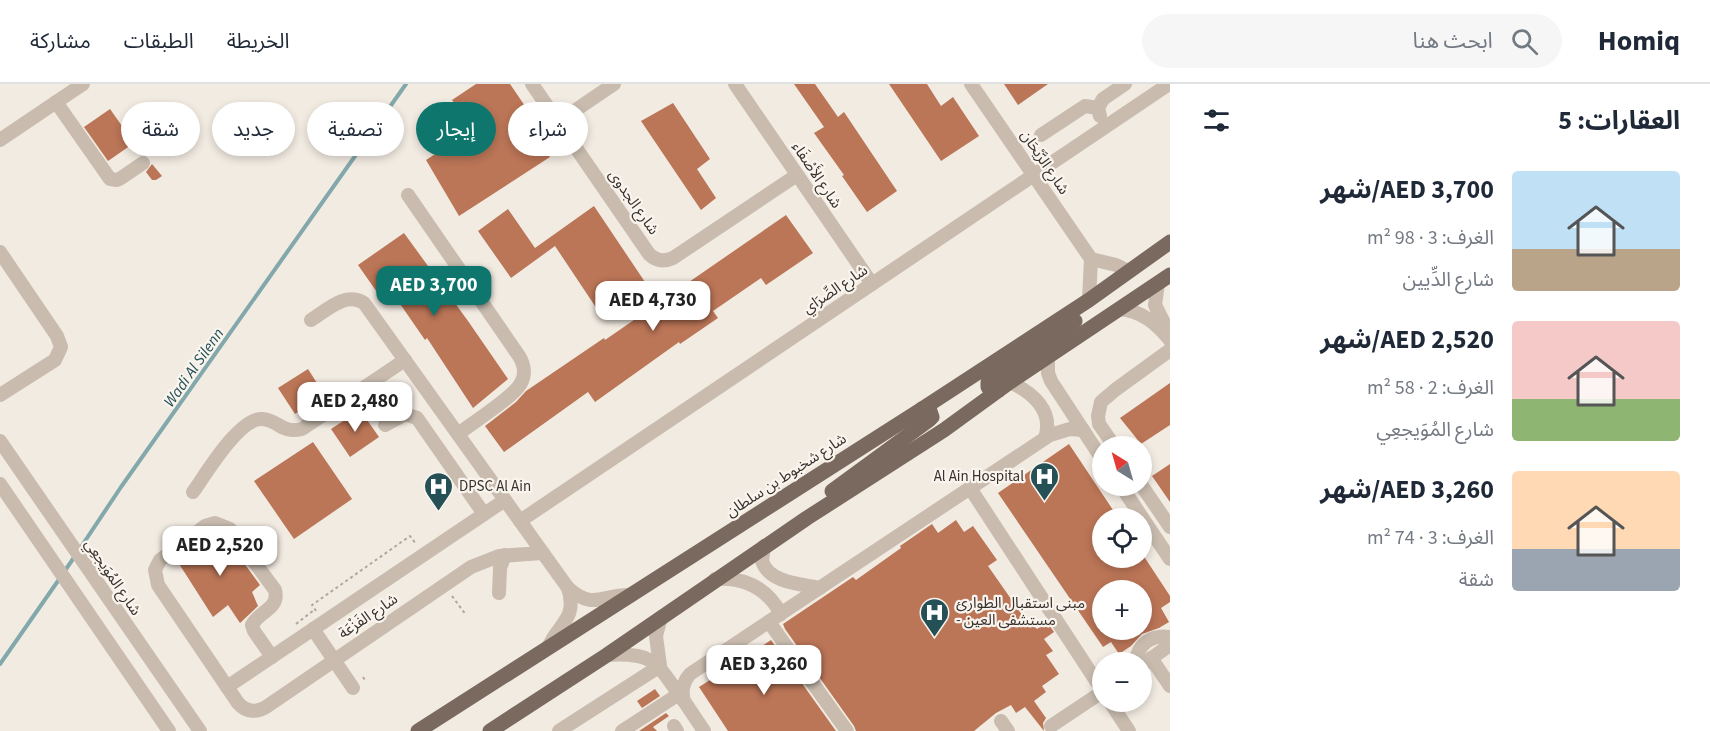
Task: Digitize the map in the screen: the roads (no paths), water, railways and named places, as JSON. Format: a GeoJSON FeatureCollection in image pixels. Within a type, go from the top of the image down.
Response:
{"type":"FeatureCollection","features":[{"type":"Feature","properties":{"kind":"main road","name":"شارع شخبوط بن سلطان"},"geometry":{"type":"LineString","coordinates":[[418,731],[922,409],[1089,300],[1170,243]]}},
{"type":"Feature","properties":{"kind":"main road"},"geometry":{"type":"LineString","coordinates":[[1005,386],[991,391],[988,382],[1117,292],[1170,243]]}},
{"type":"Feature","properties":{"kind":"main road"},"geometry":{"type":"LineString","coordinates":[[490,731],[764,546],[944,430],[1164,279]]}},
{"type":"Feature","properties":{"kind":"main road"},"geometry":{"type":"LineString","coordinates":[[807,518],[835,488],[930,420],[932,417],[930,411],[922,409]]}},
{"type":"Feature","properties":{"kind":"main road"},"geometry":{"type":"LineString","coordinates":[[439,731],[454,709]]}},
{"type":"Feature","properties":{"kind":"street"},"geometry":{"type":"LineString","coordinates":[[0,140],[83,84]]}},
{"type":"Feature","properties":{"kind":"street","name":"شارع الجدوى"},"geometry":{"type":"LineString","coordinates":[[532,84],[544,102]]}},
{"type":"Feature","properties":{"kind":"street"},"geometry":{"type":"LineString","coordinates":[[587,102],[614,84]]}},
{"type":"Feature","properties":{"kind":"street","name":"شارع الأَصْفَاء"},"geometry":{"type":"LineString","coordinates":[[735,84],[872,284]]}},
{"type":"Feature","properties":{"kind":"street","name":"شارع الرَّيْحَان"},"geometry":{"type":"LineString","coordinates":[[971,84],[1091,259]]}},
{"type":"Feature","properties":{"kind":"street"},"geometry":{"type":"LineString","coordinates":[[1103,128],[1098,108],[1103,99],[1125,84]]}},
{"type":"Feature","properties":{"kind":"street","name":"شارع الصِّرَاي"},"geometry":{"type":"LineString","coordinates":[[520,521],[1169,84]]}},
{"type":"Feature","properties":{"kind":"street"},"geometry":{"type":"LineString","coordinates":[[56,102],[110,179],[121,178],[143,163]]}},
{"type":"Feature","properties":{"kind":"street"},"geometry":{"type":"LineString","coordinates":[[1041,135],[1085,106],[1098,108]]}},
{"type":"Feature","properties":{"kind":"street","name":"شارع الجدوى"},"geometry":{"type":"LineString","coordinates":[[582,156],[650,254],[663,261],[673,258],[797,175]]}},
{"type":"Feature","properties":{"kind":"street"},"geometry":{"type":"LineString","coordinates":[[408,195],[523,365],[524,376],[517,390],[458,434]]}},
{"type":"Feature","properties":{"kind":"street"},"geometry":{"type":"LineString","coordinates":[[0,252],[57,336],[61,347],[55,360],[1,396]]}},
{"type":"Feature","properties":{"kind":"street"},"geometry":{"type":"LineString","coordinates":[[1089,300],[1091,259],[1116,265],[1128,271]]}},
{"type":"Feature","properties":{"kind":"street"},"geometry":{"type":"LineString","coordinates":[[1164,279],[1155,305],[1170,340]]}},
{"type":"Feature","properties":{"kind":"street"},"geometry":{"type":"LineString","coordinates":[[311,320],[342,300],[354,298],[359,300],[368,308],[568,588],[580,598],[594,601],[631,595]]}},
{"type":"Feature","properties":{"kind":"street"},"geometry":{"type":"LineString","coordinates":[[1119,309],[1145,317],[1159,327],[1170,340]]}},
{"type":"Feature","properties":{"kind":"street"},"geometry":{"type":"LineString","coordinates":[[1107,436],[1099,424],[1101,402],[1170,350]]}},
{"type":"Feature","properties":{"kind":"street"},"geometry":{"type":"LineString","coordinates":[[1048,357],[1048,373],[1051,381],[1092,444]]}},
{"type":"Feature","properties":{"kind":"street"},"geometry":{"type":"LineString","coordinates":[[193,492],[238,432],[249,423],[263,419],[283,429],[302,429],[405,360]]}},
{"type":"Feature","properties":{"kind":"street"},"geometry":{"type":"LineString","coordinates":[[1005,386],[1030,393],[1044,412],[1048,424],[1045,438]]}},
{"type":"Feature","properties":{"kind":"street"},"geometry":{"type":"LineString","coordinates":[[385,425],[401,415],[410,414],[417,418],[484,514]]}},
{"type":"Feature","properties":{"kind":"street"},"geometry":{"type":"LineString","coordinates":[[681,697],[682,689],[690,674],[1045,438],[1063,430],[1083,430]]}},
{"type":"Feature","properties":{"kind":"street","name":"شارع المُوَيجعِي"},"geometry":{"type":"LineString","coordinates":[[0,441],[200,731]]}},
{"type":"Feature","properties":{"kind":"street"},"geometry":{"type":"LineString","coordinates":[[0,484],[169,731]]}},
{"type":"Feature","properties":{"kind":"street"},"geometry":{"type":"LineString","coordinates":[[970,488],[1092,676]]}},
{"type":"Feature","properties":{"kind":"street"},"geometry":{"type":"LineString","coordinates":[[1128,496],[1170,559]]}},
{"type":"Feature","properties":{"kind":"street"},"geometry":{"type":"LineString","coordinates":[[1149,496],[1170,527]]}},
{"type":"Feature","properties":{"kind":"street","name":"شارع الفَزْعَة"},"geometry":{"type":"LineString","coordinates":[[227,687],[505,500]]}},
{"type":"Feature","properties":{"kind":"street","name":"شارع الفَزْعَة"},"geometry":{"type":"LineString","coordinates":[[272,657],[252,625],[274,604],[275,590],[230,529],[215,523],[205,526],[160,560],[155,570],[158,585],[242,707],[256,711],[466,570],[481,562],[506,555],[542,553]]}},
{"type":"Feature","properties":{"kind":"street"},"geometry":{"type":"LineString","coordinates":[[764,546],[762,561],[770,575],[820,588]]}},
{"type":"Feature","properties":{"kind":"street"},"geometry":{"type":"LineString","coordinates":[[499,593],[499,572],[506,555]]}},
{"type":"Feature","properties":{"kind":"street"},"geometry":{"type":"LineString","coordinates":[[481,562],[499,572]]}},
{"type":"Feature","properties":{"kind":"street"},"geometry":{"type":"LineString","coordinates":[[715,579],[735,579],[754,585],[770,597],[775,618],[847,731]]}},
{"type":"Feature","properties":{"kind":"street"},"geometry":{"type":"LineString","coordinates":[[548,649],[555,634],[568,619],[571,604],[568,588]]}},
{"type":"Feature","properties":{"kind":"street"},"geometry":{"type":"LineString","coordinates":[[660,666],[656,636],[661,617]]}},
{"type":"Feature","properties":{"kind":"street"},"geometry":{"type":"LineString","coordinates":[[313,629],[353,688]]}},
{"type":"Feature","properties":{"kind":"street"},"geometry":{"type":"LineString","coordinates":[[1138,652],[1144,643],[1156,636],[1170,637]]}},
{"type":"Feature","properties":{"kind":"street"},"geometry":{"type":"LineString","coordinates":[[1152,658],[1170,645]]}},
{"type":"Feature","properties":{"kind":"street"},"geometry":{"type":"LineString","coordinates":[[607,654],[637,654],[660,666],[704,731]]}},
{"type":"Feature","properties":{"kind":"street"},"geometry":{"type":"LineString","coordinates":[[559,731],[660,666]]}},
{"type":"Feature","properties":{"kind":"street"},"geometry":{"type":"LineString","coordinates":[[1152,668],[1170,686]]}},
{"type":"Feature","properties":{"kind":"street"},"geometry":{"type":"LineString","coordinates":[[622,731],[681,697]]}},
{"type":"Feature","properties":{"kind":"street"},"geometry":{"type":"LineString","coordinates":[[1051,726],[1092,698]]}},
{"type":"Feature","properties":{"kind":"street"},"geometry":{"type":"LineString","coordinates":[[1117,712],[1129,731]]}},
{"type":"Feature","properties":{"kind":"waterway","name":"Wadi Al Silenn"},"geometry":{"type":"LineString","coordinates":[[79,550],[121,487],[406,84]]}},
{"type":"Feature","properties":{"kind":"waterway","name":"Wadi Al Silenn"},"geometry":{"type":"LineString","coordinates":[[64,572],[75,556]]}},
{"type":"Feature","properties":{"kind":"waterway","name":"Wadi Al Silenn"},"geometry":{"type":"LineString","coordinates":[[0,664],[60,578]]}},
{"type":"Feature","properties":{"kind":"place","name":"Al Ain Hospital"},"geometry":{"type":"Point","coordinates":[1045,502]}},
{"type":"Feature","properties":{"kind":"place","name":"DPSC Al Ain"},"geometry":{"type":"Point","coordinates":[438,512]}},
{"type":"Feature","properties":{"kind":"place","name":"مبنى استقبال الطوارئ - مستشفى العين"},"geometry":{"type":"Point","coordinates":[935,638]}}]}
